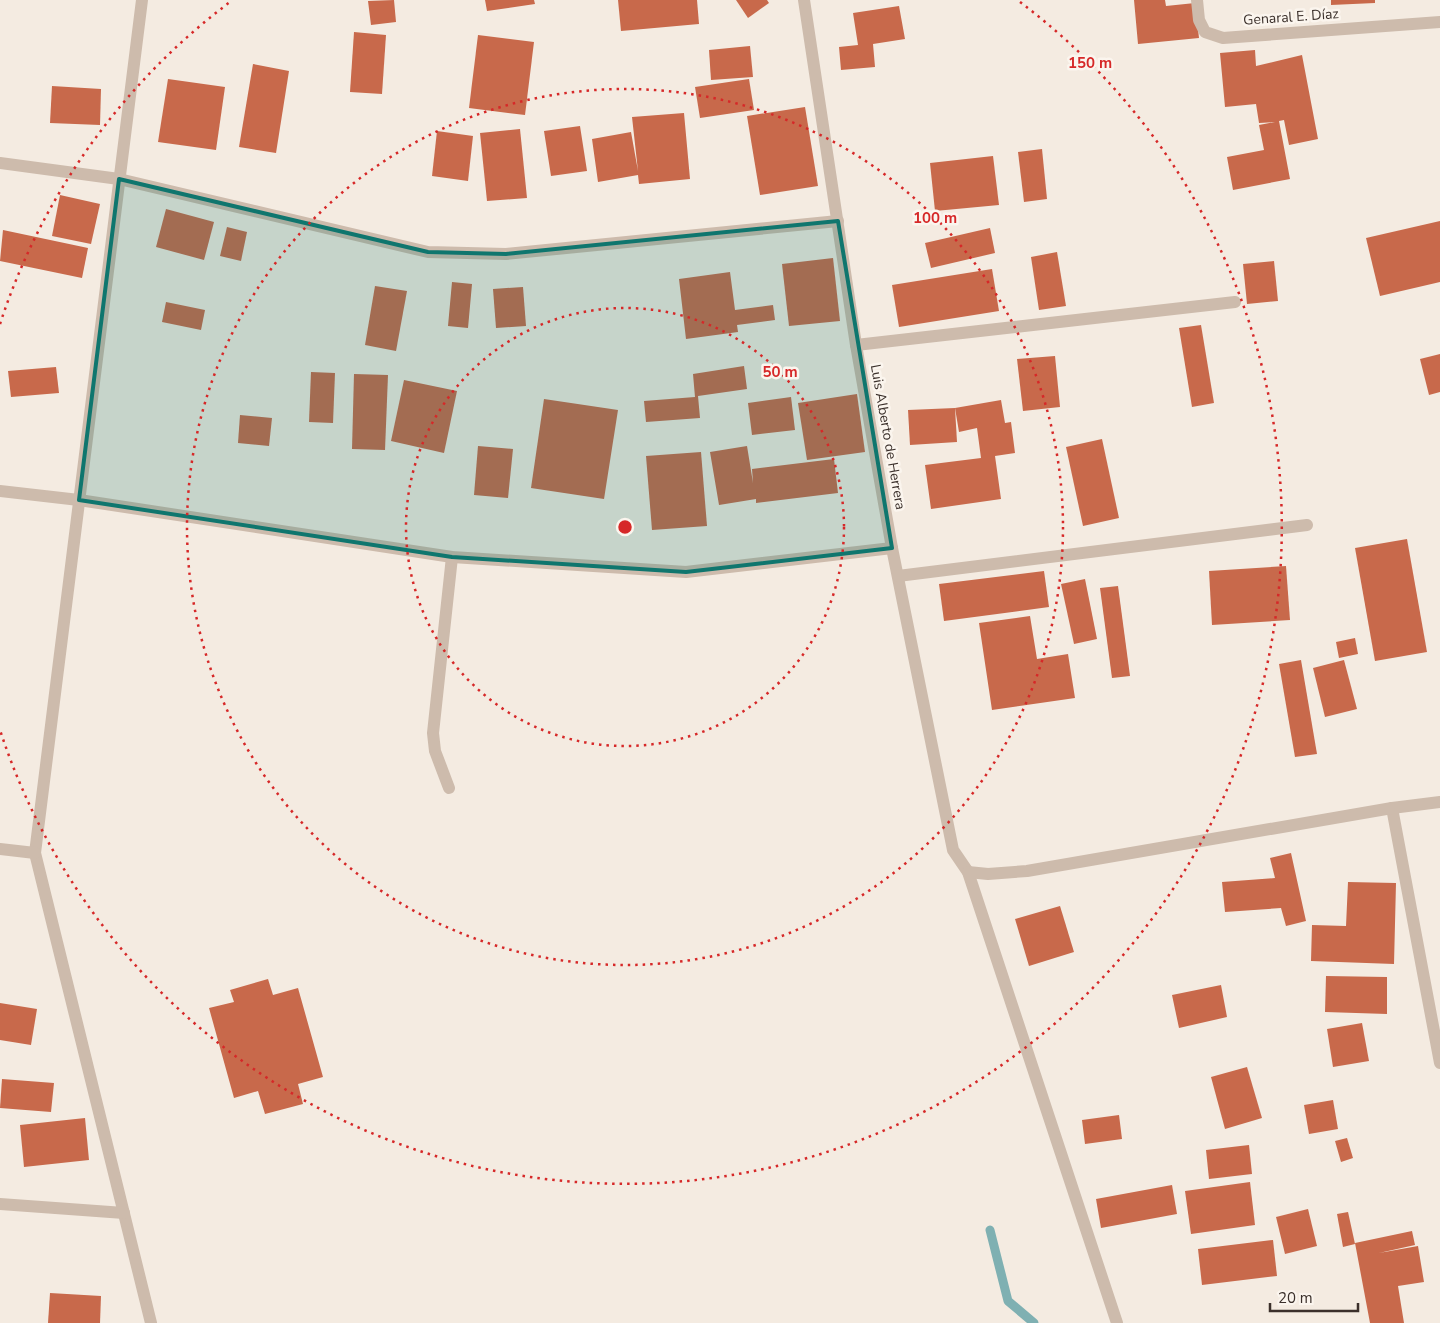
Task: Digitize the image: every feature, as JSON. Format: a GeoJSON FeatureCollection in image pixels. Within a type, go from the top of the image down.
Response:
{"type":"FeatureCollection","features":[{"type":"Feature","properties":{"kind":"street"},"geometry":{"type":"LineString","coordinates":[[142,0],[35,853],[151,1323]]}},
{"type":"Feature","properties":{"kind":"street","name":"Luis Alberto de Herrera"},"geometry":{"type":"LineString","coordinates":[[804,0],[856,345],[892,548],[953,850],[968,872],[1116,1323]]}},
{"type":"Feature","properties":{"kind":"street","name":"Genaral E. Díaz"},"geometry":{"type":"LineString","coordinates":[[1197,0],[1199,20],[1205,32],[1223,38],[1440,22]]}},
{"type":"Feature","properties":{"kind":"street"},"geometry":{"type":"LineString","coordinates":[[0,163],[119,179],[428,252],[506,254],[838,221]]}},
{"type":"Feature","properties":{"kind":"street"},"geometry":{"type":"LineString","coordinates":[[856,345],[1235,302]]}},
{"type":"Feature","properties":{"kind":"street"},"geometry":{"type":"LineString","coordinates":[[0,491],[80,500],[452,557],[686,572],[892,548]]}},
{"type":"Feature","properties":{"kind":"street"},"geometry":{"type":"LineString","coordinates":[[898,576],[1308,524]]}},
{"type":"Feature","properties":{"kind":"street"},"geometry":{"type":"LineString","coordinates":[[449,788],[435,751],[433,733],[452,557]]}},
{"type":"Feature","properties":{"kind":"street"},"geometry":{"type":"LineString","coordinates":[[968,872],[988,874],[1027,871],[1392,808],[1440,802]]}},
{"type":"Feature","properties":{"kind":"street"},"geometry":{"type":"LineString","coordinates":[[1392,808],[1440,1063]]}},
{"type":"Feature","properties":{"kind":"street"},"geometry":{"type":"LineString","coordinates":[[0,849],[35,853]]}},
{"type":"Feature","properties":{"kind":"street"},"geometry":{"type":"LineString","coordinates":[[0,1204],[124,1213]]}},
{"type":"Feature","properties":{"kind":"highlighted area"},"geometry":{"type":"Polygon","coordinates":[[[119,179],[428,252],[506,254],[838,221],[892,548],[686,572],[452,557],[79,500],[119,179]]]}},
{"type":"Feature","properties":{"kind":"building"},"geometry":{"type":"Polygon","coordinates":[[[394,0],[396,22],[371,25],[368,1],[394,0]]]}},
{"type":"Feature","properties":{"kind":"building"},"geometry":{"type":"Polygon","coordinates":[[[485,0],[534,0],[535,4],[487,11],[485,0]]]}},
{"type":"Feature","properties":{"kind":"building"},"geometry":{"type":"Polygon","coordinates":[[[618,0],[697,0],[699,24],[621,31],[618,0]]]}},
{"type":"Feature","properties":{"kind":"building"},"geometry":{"type":"Polygon","coordinates":[[[736,0],[767,0],[769,3],[748,18],[736,0]]]}},
{"type":"Feature","properties":{"kind":"building"},"geometry":{"type":"Polygon","coordinates":[[[1134,0],[1165,0],[1166,6],[1195,3],[1199,38],[1138,44],[1134,0]]]}},
{"type":"Feature","properties":{"kind":"building"},"geometry":{"type":"Polygon","coordinates":[[[1331,0],[1375,0],[1375,3],[1331,5],[1331,0]]]}},
{"type":"Feature","properties":{"kind":"building"},"geometry":{"type":"Polygon","coordinates":[[[899,6],[905,39],[873,44],[875,67],[841,70],[839,47],[858,45],[853,13],[899,6]]]}},
{"type":"Feature","properties":{"kind":"building"},"geometry":{"type":"Polygon","coordinates":[[[354,32],[386,35],[382,94],[350,92],[354,32]]]}},
{"type":"Feature","properties":{"kind":"building"},"geometry":{"type":"Polygon","coordinates":[[[478,35],[534,42],[525,115],[469,108],[478,35]]]}},
{"type":"Feature","properties":{"kind":"building"},"geometry":{"type":"Polygon","coordinates":[[[750,46],[753,77],[711,80],[709,50],[750,46]]]}},
{"type":"Feature","properties":{"kind":"building"},"geometry":{"type":"Polygon","coordinates":[[[1255,50],[1256,66],[1302,55],[1318,139],[1289,145],[1284,120],[1279,121],[1290,179],[1233,190],[1227,157],[1264,150],[1259,125],[1275,122],[1259,123],[1256,104],[1225,107],[1220,53],[1255,50]]]}},
{"type":"Feature","properties":{"kind":"building"},"geometry":{"type":"Polygon","coordinates":[[[253,64],[289,71],[276,153],[239,147],[253,64]]]}},
{"type":"Feature","properties":{"kind":"building"},"geometry":{"type":"Polygon","coordinates":[[[168,79],[225,87],[216,150],[158,142],[168,79]]]}},
{"type":"Feature","properties":{"kind":"building"},"geometry":{"type":"Polygon","coordinates":[[[749,79],[754,110],[700,118],[695,87],[749,79]]]}},
{"type":"Feature","properties":{"kind":"building"},"geometry":{"type":"Polygon","coordinates":[[[52,86],[101,89],[100,125],[50,123],[52,86]]]}},
{"type":"Feature","properties":{"kind":"building"},"geometry":{"type":"Polygon","coordinates":[[[805,107],[818,186],[760,195],[747,116],[805,107]]]}},
{"type":"Feature","properties":{"kind":"building"},"geometry":{"type":"Polygon","coordinates":[[[684,113],[690,179],[639,184],[638,175],[598,182],[592,139],[631,132],[638,171],[632,117],[684,113]]]}},
{"type":"Feature","properties":{"kind":"building"},"geometry":{"type":"Polygon","coordinates":[[[580,126],[587,171],[551,176],[544,131],[580,126]]]}},
{"type":"Feature","properties":{"kind":"building"},"geometry":{"type":"Polygon","coordinates":[[[520,129],[527,198],[487,201],[480,133],[520,129]]]}},
{"type":"Feature","properties":{"kind":"building"},"geometry":{"type":"Polygon","coordinates":[[[437,131],[473,136],[468,181],[432,176],[437,131]]]}},
{"type":"Feature","properties":{"kind":"building"},"geometry":{"type":"Polygon","coordinates":[[[1042,149],[1047,199],[1024,202],[1018,152],[1042,149]]]}},
{"type":"Feature","properties":{"kind":"building"},"geometry":{"type":"Polygon","coordinates":[[[993,156],[999,205],[935,211],[930,163],[993,156]]]}},
{"type":"Feature","properties":{"kind":"building"},"geometry":{"type":"Polygon","coordinates":[[[60,195],[100,204],[91,244],[52,236],[60,195]]]}},
{"type":"Feature","properties":{"kind":"building"},"geometry":{"type":"Polygon","coordinates":[[[166,209],[214,222],[204,260],[156,247],[166,209]]]}},
{"type":"Feature","properties":{"kind":"building"},"geometry":{"type":"Polygon","coordinates":[[[1440,221],[1440,282],[1380,296],[1366,238],[1440,221]]]}},
{"type":"Feature","properties":{"kind":"building"},"geometry":{"type":"Polygon","coordinates":[[[227,227],[247,232],[241,261],[220,256],[227,227]]]}},
{"type":"Feature","properties":{"kind":"building"},"geometry":{"type":"Polygon","coordinates":[[[990,228],[995,253],[931,268],[925,243],[990,228]]]}},
{"type":"Feature","properties":{"kind":"building"},"geometry":{"type":"Polygon","coordinates":[[[3,230],[88,248],[82,278],[0,261],[3,230]]]}},
{"type":"Feature","properties":{"kind":"building"},"geometry":{"type":"Polygon","coordinates":[[[1057,252],[1066,306],[1039,310],[1031,257],[1057,252]]]}},
{"type":"Feature","properties":{"kind":"building"},"geometry":{"type":"Polygon","coordinates":[[[833,258],[840,321],[789,326],[782,264],[833,258]]]}},
{"type":"Feature","properties":{"kind":"building"},"geometry":{"type":"Polygon","coordinates":[[[1274,261],[1278,301],[1247,304],[1243,264],[1274,261]]]}},
{"type":"Feature","properties":{"kind":"building"},"geometry":{"type":"Polygon","coordinates":[[[992,269],[999,311],[899,327],[892,285],[992,269]]]}},
{"type":"Feature","properties":{"kind":"building"},"geometry":{"type":"Polygon","coordinates":[[[730,272],[735,310],[773,305],[775,320],[737,325],[738,332],[686,339],[679,279],[730,272]]]}},
{"type":"Feature","properties":{"kind":"building"},"geometry":{"type":"Polygon","coordinates":[[[452,282],[472,284],[468,328],[448,326],[452,282]]]}},
{"type":"Feature","properties":{"kind":"building"},"geometry":{"type":"Polygon","coordinates":[[[375,286],[407,291],[396,351],[365,345],[375,286]]]}},
{"type":"Feature","properties":{"kind":"building"},"geometry":{"type":"Polygon","coordinates":[[[523,287],[526,326],[496,328],[493,289],[523,287]]]}},
{"type":"Feature","properties":{"kind":"building"},"geometry":{"type":"Polygon","coordinates":[[[166,302],[205,310],[201,330],[162,322],[166,302]]]}},
{"type":"Feature","properties":{"kind":"building"},"geometry":{"type":"Polygon","coordinates":[[[1201,325],[1214,403],[1192,407],[1179,328],[1201,325]]]}},
{"type":"Feature","properties":{"kind":"building"},"geometry":{"type":"Polygon","coordinates":[[[1440,354],[1440,392],[1429,395],[1420,359],[1440,354]]]}},
{"type":"Feature","properties":{"kind":"building"},"geometry":{"type":"Polygon","coordinates":[[[1055,356],[1060,407],[1023,411],[1017,359],[1055,356]]]}},
{"type":"Feature","properties":{"kind":"building"},"geometry":{"type":"Polygon","coordinates":[[[744,366],[747,389],[698,396],[700,418],[646,422],[644,401],[695,397],[693,374],[744,366]]]}},
{"type":"Feature","properties":{"kind":"building"},"geometry":{"type":"Polygon","coordinates":[[[56,367],[59,393],[11,397],[8,371],[56,367]]]}},
{"type":"Feature","properties":{"kind":"building"},"geometry":{"type":"Polygon","coordinates":[[[311,372],[335,373],[333,423],[309,422],[311,372]]]}},
{"type":"Feature","properties":{"kind":"building"},"geometry":{"type":"Polygon","coordinates":[[[354,374],[388,375],[385,450],[352,449],[354,374]]]}},
{"type":"Feature","properties":{"kind":"building"},"geometry":{"type":"Polygon","coordinates":[[[404,380],[457,391],[444,453],[391,441],[404,380]]]}},
{"type":"Feature","properties":{"kind":"building"},"geometry":{"type":"Polygon","coordinates":[[[857,394],[865,452],[807,460],[798,403],[857,394]]]}},
{"type":"Feature","properties":{"kind":"building"},"geometry":{"type":"Polygon","coordinates":[[[791,397],[795,430],[752,435],[748,403],[791,397]]]}},
{"type":"Feature","properties":{"kind":"building"},"geometry":{"type":"Polygon","coordinates":[[[544,399],[618,410],[604,499],[531,488],[544,399]]]}},
{"type":"Feature","properties":{"kind":"building"},"geometry":{"type":"Polygon","coordinates":[[[1001,400],[1005,423],[1011,422],[1015,453],[995,456],[1001,499],[931,509],[925,465],[981,458],[977,428],[959,432],[955,408],[1001,400]]]}},
{"type":"Feature","properties":{"kind":"building"},"geometry":{"type":"Polygon","coordinates":[[[955,408],[957,442],[910,445],[908,410],[955,408]]]}},
{"type":"Feature","properties":{"kind":"building"},"geometry":{"type":"Polygon","coordinates":[[[240,415],[272,418],[269,446],[238,443],[240,415]]]}},
{"type":"Feature","properties":{"kind":"building"},"geometry":{"type":"Polygon","coordinates":[[[1102,439],[1119,518],[1083,526],[1066,447],[1102,439]]]}},
{"type":"Feature","properties":{"kind":"building"},"geometry":{"type":"Polygon","coordinates":[[[478,446],[513,449],[508,498],[474,495],[478,446]]]}},
{"type":"Feature","properties":{"kind":"building"},"geometry":{"type":"Polygon","coordinates":[[[747,446],[753,483],[752,469],[834,459],[838,493],[756,503],[756,499],[719,505],[710,452],[747,446]]]}},
{"type":"Feature","properties":{"kind":"building"},"geometry":{"type":"Polygon","coordinates":[[[701,452],[707,526],[652,530],[646,456],[701,452]]]}},
{"type":"Feature","properties":{"kind":"building"},"geometry":{"type":"Polygon","coordinates":[[[1407,539],[1427,652],[1375,661],[1355,548],[1407,539]]]}},
{"type":"Feature","properties":{"kind":"building"},"geometry":{"type":"Polygon","coordinates":[[[1286,566],[1290,620],[1212,625],[1209,571],[1286,566]]]}},
{"type":"Feature","properties":{"kind":"building"},"geometry":{"type":"Polygon","coordinates":[[[1044,571],[1049,607],[944,621],[939,584],[1044,571]]]}},
{"type":"Feature","properties":{"kind":"building"},"geometry":{"type":"Polygon","coordinates":[[[1085,579],[1097,639],[1074,644],[1061,584],[1085,579]]]}},
{"type":"Feature","properties":{"kind":"building"},"geometry":{"type":"Polygon","coordinates":[[[1118,586],[1130,676],[1112,678],[1100,588],[1118,586]]]}},
{"type":"Feature","properties":{"kind":"building"},"geometry":{"type":"Polygon","coordinates":[[[1030,616],[1037,659],[1068,654],[1075,698],[992,710],[979,623],[1030,616]]]}},
{"type":"Feature","properties":{"kind":"building"},"geometry":{"type":"Polygon","coordinates":[[[1355,638],[1358,654],[1339,658],[1336,642],[1355,638]]]}},
{"type":"Feature","properties":{"kind":"building"},"geometry":{"type":"Polygon","coordinates":[[[1301,660],[1317,754],[1295,757],[1279,664],[1301,660]]]}},
{"type":"Feature","properties":{"kind":"building"},"geometry":{"type":"Polygon","coordinates":[[[1344,660],[1357,709],[1325,717],[1313,668],[1344,660]]]}},
{"type":"Feature","properties":{"kind":"building"},"geometry":{"type":"Polygon","coordinates":[[[1291,853],[1306,921],[1286,926],[1281,908],[1225,912],[1222,882],[1275,878],[1270,858],[1291,853]]]}},
{"type":"Feature","properties":{"kind":"building"},"geometry":{"type":"Polygon","coordinates":[[[1348,882],[1396,883],[1394,964],[1311,961],[1312,925],[1346,926],[1348,882]]]}},
{"type":"Feature","properties":{"kind":"building"},"geometry":{"type":"Polygon","coordinates":[[[1060,906],[1074,952],[1029,966],[1015,919],[1060,906]]]}},
{"type":"Feature","properties":{"kind":"building"},"geometry":{"type":"Polygon","coordinates":[[[1326,976],[1387,977],[1387,1014],[1325,1012],[1326,976]]]}},
{"type":"Feature","properties":{"kind":"building"},"geometry":{"type":"Polygon","coordinates":[[[268,979],[273,995],[298,988],[323,1077],[298,1084],[303,1104],[265,1114],[258,1091],[234,1098],[209,1008],[234,1002],[230,990],[268,979]]]}},
{"type":"Feature","properties":{"kind":"building"},"geometry":{"type":"Polygon","coordinates":[[[1221,985],[1227,1017],[1179,1028],[1172,995],[1221,985]]]}},
{"type":"Feature","properties":{"kind":"building"},"geometry":{"type":"Polygon","coordinates":[[[0,1003],[37,1009],[31,1045],[0,1040],[0,1003]]]}},
{"type":"Feature","properties":{"kind":"building"},"geometry":{"type":"Polygon","coordinates":[[[1362,1023],[1369,1061],[1333,1067],[1327,1029],[1362,1023]]]}},
{"type":"Feature","properties":{"kind":"building"},"geometry":{"type":"Polygon","coordinates":[[[1247,1067],[1262,1118],[1225,1129],[1211,1077],[1247,1067]]]}},
{"type":"Feature","properties":{"kind":"building"},"geometry":{"type":"Polygon","coordinates":[[[2,1079],[54,1083],[51,1112],[0,1108],[2,1079]]]}},
{"type":"Feature","properties":{"kind":"building"},"geometry":{"type":"Polygon","coordinates":[[[1333,1100],[1338,1129],[1309,1134],[1304,1105],[1333,1100]]]}},
{"type":"Feature","properties":{"kind":"building"},"geometry":{"type":"Polygon","coordinates":[[[1119,1115],[1122,1139],[1085,1144],[1082,1120],[1119,1115]]]}},
{"type":"Feature","properties":{"kind":"building"},"geometry":{"type":"Polygon","coordinates":[[[85,1118],[89,1160],[24,1167],[20,1125],[85,1118]]]}},
{"type":"Feature","properties":{"kind":"building"},"geometry":{"type":"Polygon","coordinates":[[[1347,1138],[1353,1158],[1341,1162],[1335,1141],[1347,1138]]]}},
{"type":"Feature","properties":{"kind":"building"},"geometry":{"type":"Polygon","coordinates":[[[1249,1145],[1252,1174],[1209,1179],[1206,1150],[1249,1145]]]}},
{"type":"Feature","properties":{"kind":"building"},"geometry":{"type":"Polygon","coordinates":[[[1250,1182],[1255,1225],[1191,1234],[1185,1191],[1250,1182]]]}},
{"type":"Feature","properties":{"kind":"building"},"geometry":{"type":"Polygon","coordinates":[[[1172,1185],[1177,1214],[1101,1228],[1096,1199],[1172,1185]]]}},
{"type":"Feature","properties":{"kind":"building"},"geometry":{"type":"Polygon","coordinates":[[[1308,1209],[1317,1246],[1285,1254],[1276,1217],[1308,1209]]]}},
{"type":"Feature","properties":{"kind":"building"},"geometry":{"type":"Polygon","coordinates":[[[1348,1212],[1355,1244],[1343,1247],[1337,1214],[1348,1212]]]}},
{"type":"Feature","properties":{"kind":"building"},"geometry":{"type":"Polygon","coordinates":[[[1412,1231],[1415,1245],[1379,1253],[1418,1246],[1424,1282],[1398,1286],[1404,1323],[1370,1323],[1355,1243],[1412,1231]]]}},
{"type":"Feature","properties":{"kind":"building"},"geometry":{"type":"Polygon","coordinates":[[[1273,1240],[1277,1276],[1202,1285],[1198,1249],[1273,1240]]]}},
{"type":"Feature","properties":{"kind":"building"},"geometry":{"type":"Polygon","coordinates":[[[50,1293],[101,1296],[100,1323],[48,1323],[50,1293]]]}},
{"type":"Feature","properties":{"kind":"waterway"},"geometry":{"type":"LineString","coordinates":[[990,1230],[1008,1301],[1034,1323]]}}]}
